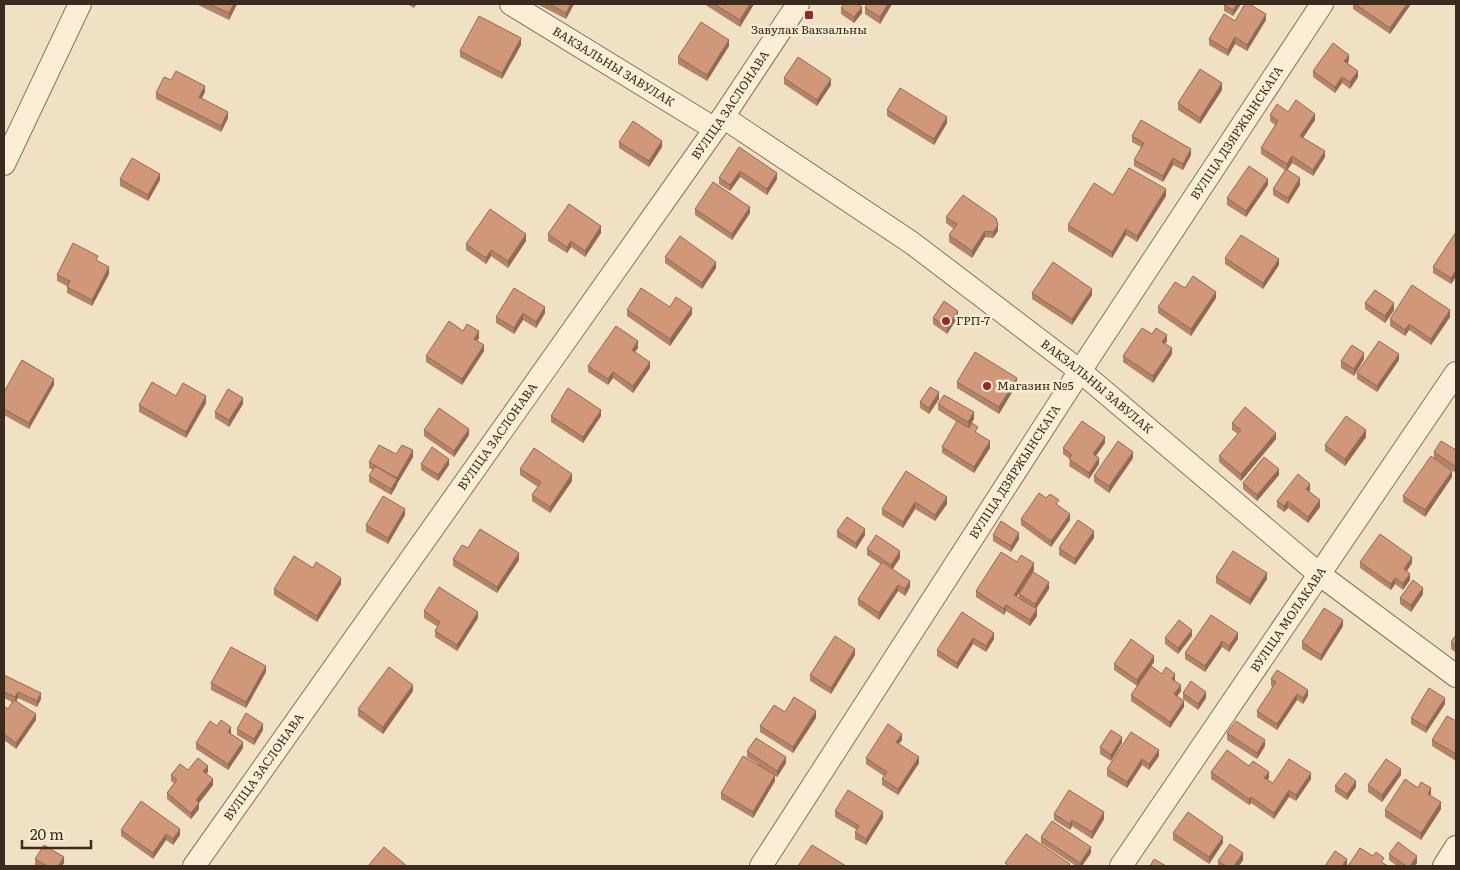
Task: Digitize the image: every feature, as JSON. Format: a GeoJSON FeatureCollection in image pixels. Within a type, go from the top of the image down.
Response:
{"type":"FeatureCollection","features":[{"type":"Feature","properties":{"kind":"street"},"geometry":{"type":"LineString","coordinates":[[4,164],[80,4]]}},
{"type":"Feature","properties":{"kind":"street","name":"ВАКЗАЛЬНЫ ЗАВУЛАК"},"geometry":{"type":"LineString","coordinates":[[511,4],[719,123],[912,243],[1080,371],[1319,574],[1456,676]]}},
{"type":"Feature","properties":{"kind":"street","name":"ВУЛІЦА ЗАСЛОНАВА"},"geometry":{"type":"LineString","coordinates":[[194,866],[719,123],[798,4]]}},
{"type":"Feature","properties":{"kind":"street","name":"ВУЛІЦА ДЗЯРЖЫНСКАГА"},"geometry":{"type":"LineString","coordinates":[[761,866],[1080,371],[1322,4]]}},
{"type":"Feature","properties":{"kind":"street","name":"ВУЛІЦА МОЛАКАВА"},"geometry":{"type":"LineString","coordinates":[[1120,866],[1456,373]]}},
{"type":"Feature","properties":{"kind":"street"},"geometry":{"type":"LineString","coordinates":[[1444,866],[1456,847]]}},
{"type":"Feature","properties":{"kind":"building"},"geometry":{"type":"Polygon","coordinates":[[[209,4],[234,4],[229,13],[209,4]]]}},
{"type":"Feature","properties":{"kind":"building"},"geometry":{"type":"Polygon","coordinates":[[[549,4],[571,4],[566,13],[549,4]]]}},
{"type":"Feature","properties":{"kind":"building"},"geometry":{"type":"Polygon","coordinates":[[[714,4],[750,4],[740,20],[714,4]]]}},
{"type":"Feature","properties":{"kind":"building"},"geometry":{"type":"Polygon","coordinates":[[[844,4],[858,4],[862,7],[854,17],[841,8],[844,4]]]}},
{"type":"Feature","properties":{"kind":"building"},"geometry":{"type":"Polygon","coordinates":[[[867,4],[888,4],[880,17],[865,8],[867,4]]]}},
{"type":"Feature","properties":{"kind":"building"},"geometry":{"type":"Polygon","coordinates":[[[1224,4],[1237,4],[1233,10],[1224,4]]]}},
{"type":"Feature","properties":{"kind":"building"},"geometry":{"type":"Polygon","coordinates":[[[1245,4],[1249,4],[1266,14],[1247,45],[1235,37],[1228,50],[1209,39],[1224,14],[1235,21],[1245,4]]]}},
{"type":"Feature","properties":{"kind":"building"},"geometry":{"type":"Polygon","coordinates":[[[1355,4],[1407,4],[1390,28],[1355,4]]]}},
{"type":"Feature","properties":{"kind":"building"},"geometry":{"type":"Polygon","coordinates":[[[479,16],[521,38],[502,73],[460,51],[479,16]]]}},
{"type":"Feature","properties":{"kind":"building"},"geometry":{"type":"Polygon","coordinates":[[[701,22],[729,40],[707,75],[678,57],[701,22]]]}},
{"type":"Feature","properties":{"kind":"building"},"geometry":{"type":"Polygon","coordinates":[[[1333,43],[1349,55],[1344,61],[1358,71],[1350,82],[1342,77],[1335,87],[1313,71],[1333,43]]]}},
{"type":"Feature","properties":{"kind":"building"},"geometry":{"type":"Polygon","coordinates":[[[798,57],[831,79],[817,100],[784,78],[798,57]]]}},
{"type":"Feature","properties":{"kind":"building"},"geometry":{"type":"Polygon","coordinates":[[[1200,69],[1222,83],[1200,118],[1178,103],[1200,69]]]}},
{"type":"Feature","properties":{"kind":"building"},"geometry":{"type":"Polygon","coordinates":[[[176,71],[205,86],[199,97],[228,112],[221,126],[156,93],[164,77],[171,80],[176,71]]]}},
{"type":"Feature","properties":{"kind":"building"},"geometry":{"type":"Polygon","coordinates":[[[900,88],[947,117],[934,139],[887,110],[900,88]]]}},
{"type":"Feature","properties":{"kind":"building"},"geometry":{"type":"Polygon","coordinates":[[[1296,100],[1315,114],[1300,136],[1325,151],[1313,170],[1292,156],[1287,164],[1261,148],[1278,121],[1270,115],[1277,104],[1288,112],[1296,100]]]}},
{"type":"Feature","properties":{"kind":"building"},"geometry":{"type":"Polygon","coordinates":[[[1141,120],[1191,149],[1183,164],[1173,158],[1163,176],[1134,160],[1144,143],[1132,136],[1141,120]]]}},
{"type":"Feature","properties":{"kind":"building"},"geometry":{"type":"Polygon","coordinates":[[[633,121],[662,141],[649,161],[619,142],[633,121]]]}},
{"type":"Feature","properties":{"kind":"building"},"geometry":{"type":"Polygon","coordinates":[[[739,147],[777,173],[767,189],[740,171],[730,185],[719,178],[739,147]]]}},
{"type":"Feature","properties":{"kind":"building"},"geometry":{"type":"Polygon","coordinates":[[[132,158],[160,174],[148,195],[120,179],[132,158]]]}},
{"type":"Feature","properties":{"kind":"building"},"geometry":{"type":"Polygon","coordinates":[[[1249,166],[1268,179],[1246,211],[1227,198],[1249,166]]]}},
{"type":"Feature","properties":{"kind":"building"},"geometry":{"type":"Polygon","coordinates":[[[1129,168],[1166,189],[1137,236],[1126,229],[1112,252],[1068,225],[1094,183],[1113,195],[1129,168]]]}},
{"type":"Feature","properties":{"kind":"building"},"geometry":{"type":"Polygon","coordinates":[[[1286,169],[1300,178],[1288,198],[1273,189],[1286,169]]]}},
{"type":"Feature","properties":{"kind":"building"},"geometry":{"type":"Polygon","coordinates":[[[713,182],[750,207],[732,234],[695,209],[713,182]]]}},
{"type":"Feature","properties":{"kind":"building"},"geometry":{"type":"Polygon","coordinates":[[[963,195],[996,218],[998,225],[993,232],[985,231],[972,251],[949,235],[957,224],[946,217],[963,195]]]}},
{"type":"Feature","properties":{"kind":"building"},"geometry":{"type":"Polygon","coordinates":[[[569,204],[601,226],[585,251],[571,241],[567,247],[548,234],[569,204]]]}},
{"type":"Feature","properties":{"kind":"building"},"geometry":{"type":"Polygon","coordinates":[[[490,209],[526,234],[508,261],[491,250],[486,258],[466,244],[490,209]]]}},
{"type":"Feature","properties":{"kind":"building"},"geometry":{"type":"Polygon","coordinates":[[[1456,232],[1456,272],[1451,278],[1433,267],[1456,232]]]}},
{"type":"Feature","properties":{"kind":"building"},"geometry":{"type":"Polygon","coordinates":[[[1241,235],[1279,259],[1263,283],[1225,258],[1241,235]]]}},
{"type":"Feature","properties":{"kind":"building"},"geometry":{"type":"Polygon","coordinates":[[[680,236],[716,262],[702,283],[665,257],[680,236]]]}},
{"type":"Feature","properties":{"kind":"building"},"geometry":{"type":"Polygon","coordinates":[[[73,243],[98,256],[96,260],[109,267],[92,300],[67,287],[70,281],[57,275],[73,243]]]}},
{"type":"Feature","properties":{"kind":"building"},"geometry":{"type":"Polygon","coordinates":[[[1053,262],[1092,289],[1072,319],[1032,293],[1053,262]]]}},
{"type":"Feature","properties":{"kind":"building"},"geometry":{"type":"Polygon","coordinates":[[[1193,276],[1216,292],[1191,329],[1158,307],[1175,282],[1185,288],[1193,276]]]}},
{"type":"Feature","properties":{"kind":"building"},"geometry":{"type":"Polygon","coordinates":[[[1412,285],[1450,310],[1431,339],[1409,324],[1405,330],[1390,319],[1412,285]]]}},
{"type":"Feature","properties":{"kind":"building"},"geometry":{"type":"Polygon","coordinates":[[[514,288],[545,307],[536,322],[523,313],[514,328],[496,317],[514,288]]]}},
{"type":"Feature","properties":{"kind":"building"},"geometry":{"type":"Polygon","coordinates":[[[641,288],[670,307],[676,297],[692,308],[670,339],[627,310],[641,288]]]}},
{"type":"Feature","properties":{"kind":"building"},"geometry":{"type":"Polygon","coordinates":[[[1375,290],[1394,303],[1385,316],[1365,303],[1375,290]]]}},
{"type":"Feature","properties":{"kind":"building"},"geometry":{"type":"Polygon","coordinates":[[[944,301],[958,311],[947,327],[933,318],[944,301]]]}},
{"type":"Feature","properties":{"kind":"building"},"geometry":{"type":"Polygon","coordinates":[[[449,321],[463,331],[467,324],[479,331],[474,339],[484,345],[462,379],[426,356],[449,321]]]}},
{"type":"Feature","properties":{"kind":"building"},"geometry":{"type":"Polygon","coordinates":[[[616,326],[638,341],[632,350],[650,362],[633,386],[613,372],[608,379],[588,366],[616,326]]]}},
{"type":"Feature","properties":{"kind":"building"},"geometry":{"type":"Polygon","coordinates":[[[1142,328],[1152,334],[1156,328],[1167,335],[1162,342],[1172,348],[1153,376],[1123,356],[1142,328]]]}},
{"type":"Feature","properties":{"kind":"building"},"geometry":{"type":"Polygon","coordinates":[[[1379,341],[1399,354],[1377,386],[1357,373],[1379,341]]]}},
{"type":"Feature","properties":{"kind":"building"},"geometry":{"type":"Polygon","coordinates":[[[1352,345],[1364,353],[1354,369],[1341,361],[1352,345]]]}},
{"type":"Feature","properties":{"kind":"building","name":"Магазин №5"},"geometry":{"type":"Polygon","coordinates":[[[975,352],[1017,378],[999,407],[957,382],[975,352]]]}},
{"type":"Feature","properties":{"kind":"building"},"geometry":{"type":"Polygon","coordinates":[[[22,360],[54,379],[29,423],[4,409],[4,392],[22,360]]]}},
{"type":"Feature","properties":{"kind":"building"},"geometry":{"type":"Polygon","coordinates":[[[152,382],[176,396],[183,383],[206,396],[186,432],[139,405],[152,382]]]}},
{"type":"Feature","properties":{"kind":"building"},"geometry":{"type":"Polygon","coordinates":[[[930,387],[939,392],[929,408],[920,402],[930,387]]]}},
{"type":"Feature","properties":{"kind":"building"},"geometry":{"type":"Polygon","coordinates":[[[568,388],[601,410],[583,437],[551,416],[568,388]]]}},
{"type":"Feature","properties":{"kind":"building"},"geometry":{"type":"Polygon","coordinates":[[[228,389],[243,398],[229,420],[215,412],[228,389]]]}},
{"type":"Feature","properties":{"kind":"building"},"geometry":{"type":"Polygon","coordinates":[[[944,395],[974,412],[968,422],[938,404],[944,395]]]}},
{"type":"Feature","properties":{"kind":"building"},"geometry":{"type":"Polygon","coordinates":[[[1245,407],[1276,433],[1241,474],[1219,456],[1241,430],[1232,423],[1245,407]]]}},
{"type":"Feature","properties":{"kind":"building"},"geometry":{"type":"Polygon","coordinates":[[[439,408],[469,429],[454,451],[424,430],[439,408]]]}},
{"type":"Feature","properties":{"kind":"building"},"geometry":{"type":"Polygon","coordinates":[[[1346,416],[1366,430],[1345,459],[1325,445],[1346,416]]]}},
{"type":"Feature","properties":{"kind":"building"},"geometry":{"type":"Polygon","coordinates":[[[957,421],[969,428],[972,423],[978,427],[975,432],[990,441],[974,467],[942,447],[957,421]]]}},
{"type":"Feature","properties":{"kind":"building"},"geometry":{"type":"Polygon","coordinates":[[[1082,421],[1105,437],[1093,454],[1099,458],[1089,473],[1069,459],[1072,455],[1063,448],[1082,421]]]}},
{"type":"Feature","properties":{"kind":"building"},"geometry":{"type":"Polygon","coordinates":[[[1118,441],[1133,452],[1109,486],[1094,476],[1118,441]]]}},
{"type":"Feature","properties":{"kind":"building"},"geometry":{"type":"Polygon","coordinates":[[[1441,441],[1456,450],[1456,467],[1434,452],[1441,441]]]}},
{"type":"Feature","properties":{"kind":"building"},"geometry":{"type":"Polygon","coordinates":[[[379,445],[396,454],[402,445],[413,450],[397,478],[369,462],[379,445]]]}},
{"type":"Feature","properties":{"kind":"building"},"geometry":{"type":"Polygon","coordinates":[[[432,447],[449,459],[438,475],[421,464],[432,447]]]}},
{"type":"Feature","properties":{"kind":"building"},"geometry":{"type":"Polygon","coordinates":[[[534,448],[572,474],[550,507],[532,495],[541,482],[520,469],[534,448]]]}},
{"type":"Feature","properties":{"kind":"building"},"geometry":{"type":"Polygon","coordinates":[[[1431,456],[1452,471],[1425,510],[1403,496],[1431,456]]]}},
{"type":"Feature","properties":{"kind":"building"},"geometry":{"type":"Polygon","coordinates":[[[1264,457],[1279,469],[1257,495],[1243,483],[1264,457]]]}},
{"type":"Feature","properties":{"kind":"building"},"geometry":{"type":"Polygon","coordinates":[[[375,466],[397,479],[391,489],[369,476],[375,466]]]}},
{"type":"Feature","properties":{"kind":"building"},"geometry":{"type":"Polygon","coordinates":[[[906,471],[947,497],[935,515],[915,502],[903,522],[882,509],[906,471]]]}},
{"type":"Feature","properties":{"kind":"building"},"geometry":{"type":"Polygon","coordinates":[[[1298,474],[1310,484],[1306,489],[1320,500],[1308,517],[1288,501],[1284,506],[1277,501],[1298,474]]]}},
{"type":"Feature","properties":{"kind":"building"},"geometry":{"type":"Polygon","coordinates":[[[1039,493],[1046,498],[1050,494],[1059,500],[1056,504],[1070,514],[1051,541],[1021,519],[1039,493]]]}},
{"type":"Feature","properties":{"kind":"building"},"geometry":{"type":"Polygon","coordinates":[[[383,496],[405,509],[388,538],[366,525],[383,496]]]}},
{"type":"Feature","properties":{"kind":"building"},"geometry":{"type":"Polygon","coordinates":[[[847,517],[865,529],[856,543],[837,531],[847,517]]]}},
{"type":"Feature","properties":{"kind":"building"},"geometry":{"type":"Polygon","coordinates":[[[1078,520],[1094,531],[1075,559],[1059,548],[1078,520]]]}},
{"type":"Feature","properties":{"kind":"building"},"geometry":{"type":"Polygon","coordinates":[[[1001,521],[1019,533],[1011,546],[993,535],[1001,521]]]}},
{"type":"Feature","properties":{"kind":"building"},"geometry":{"type":"Polygon","coordinates":[[[480,529],[519,553],[497,587],[453,559],[462,545],[468,548],[480,529]]]}},
{"type":"Feature","properties":{"kind":"building"},"geometry":{"type":"Polygon","coordinates":[[[1380,534],[1412,557],[1404,569],[1410,574],[1403,583],[1395,578],[1391,584],[1360,562],[1380,534]]]}},
{"type":"Feature","properties":{"kind":"building"},"geometry":{"type":"Polygon","coordinates":[[[876,535],[900,551],[891,565],[867,549],[876,535]]]}},
{"type":"Feature","properties":{"kind":"building"},"geometry":{"type":"Polygon","coordinates":[[[1233,551],[1267,573],[1250,599],[1216,577],[1233,551]]]}},
{"type":"Feature","properties":{"kind":"building"},"geometry":{"type":"Polygon","coordinates":[[[1001,552],[1017,562],[1021,555],[1034,563],[1014,595],[1037,609],[1030,620],[1006,605],[1004,609],[976,591],[1001,552]]]}},
{"type":"Feature","properties":{"kind":"building"},"geometry":{"type":"Polygon","coordinates":[[[294,556],[313,568],[316,562],[341,578],[317,616],[274,589],[294,556]]]}},
{"type":"Feature","properties":{"kind":"building"},"geometry":{"type":"Polygon","coordinates":[[[882,562],[910,581],[905,589],[898,585],[879,613],[858,599],[882,562]]]}},
{"type":"Feature","properties":{"kind":"building"},"geometry":{"type":"Polygon","coordinates":[[[1033,572],[1049,582],[1035,604],[1019,594],[1033,572]]]}},
{"type":"Feature","properties":{"kind":"building"},"geometry":{"type":"Polygon","coordinates":[[[1413,580],[1423,588],[1411,605],[1400,598],[1413,580]]]}},
{"type":"Feature","properties":{"kind":"building"},"geometry":{"type":"Polygon","coordinates":[[[439,587],[478,612],[457,645],[435,631],[440,622],[424,611],[439,587]]]}},
{"type":"Feature","properties":{"kind":"building"},"geometry":{"type":"Polygon","coordinates":[[[1324,608],[1343,620],[1321,655],[1302,642],[1324,608]]]}},
{"type":"Feature","properties":{"kind":"building"},"geometry":{"type":"Polygon","coordinates":[[[962,612],[994,633],[986,646],[973,638],[957,663],[937,650],[962,612]]]}},
{"type":"Feature","properties":{"kind":"building"},"geometry":{"type":"Polygon","coordinates":[[[1211,615],[1238,633],[1229,646],[1222,641],[1205,666],[1185,653],[1211,615]]]}},
{"type":"Feature","properties":{"kind":"building"},"geometry":{"type":"Polygon","coordinates":[[[1179,620],[1192,630],[1178,648],[1165,638],[1179,620]]]}},
{"type":"Feature","properties":{"kind":"building"},"geometry":{"type":"Polygon","coordinates":[[[1456,635],[1456,646],[1451,642],[1456,635]]]}},
{"type":"Feature","properties":{"kind":"building"},"geometry":{"type":"Polygon","coordinates":[[[835,636],[855,649],[831,688],[810,675],[835,636]]]}},
{"type":"Feature","properties":{"kind":"building"},"geometry":{"type":"Polygon","coordinates":[[[1131,639],[1154,656],[1137,680],[1114,664],[1131,639]]]}},
{"type":"Feature","properties":{"kind":"building"},"geometry":{"type":"Polygon","coordinates":[[[231,647],[266,666],[246,702],[211,683],[231,647]]]}},
{"type":"Feature","properties":{"kind":"building"},"geometry":{"type":"Polygon","coordinates":[[[1151,666],[1162,674],[1166,667],[1175,674],[1172,679],[1181,685],[1174,694],[1184,701],[1170,722],[1131,695],[1151,666]]]}},
{"type":"Feature","properties":{"kind":"building"},"geometry":{"type":"Polygon","coordinates":[[[389,667],[413,685],[383,727],[358,709],[389,667]]]}},
{"type":"Feature","properties":{"kind":"building"},"geometry":{"type":"Polygon","coordinates":[[[1277,670],[1308,690],[1303,698],[1297,694],[1277,724],[1257,711],[1276,682],[1271,679],[1277,670]]]}},
{"type":"Feature","properties":{"kind":"building"},"geometry":{"type":"Polygon","coordinates":[[[4,675],[41,693],[37,701],[18,692],[15,697],[4,692],[4,675]]]}},
{"type":"Feature","properties":{"kind":"building"},"geometry":{"type":"Polygon","coordinates":[[[1191,681],[1206,692],[1198,704],[1183,693],[1191,681]]]}},
{"type":"Feature","properties":{"kind":"building"},"geometry":{"type":"Polygon","coordinates":[[[1429,688],[1445,698],[1426,727],[1411,718],[1429,688]]]}},
{"type":"Feature","properties":{"kind":"building"},"geometry":{"type":"Polygon","coordinates":[[[794,697],[816,711],[793,747],[760,726],[774,705],[785,712],[794,697]]]}},
{"type":"Feature","properties":{"kind":"building"},"geometry":{"type":"Polygon","coordinates":[[[14,700],[36,714],[16,743],[4,734],[4,706],[8,709],[14,700]]]}},
{"type":"Feature","properties":{"kind":"building"},"geometry":{"type":"Polygon","coordinates":[[[246,713],[263,724],[254,739],[237,729],[246,713]]]}},
{"type":"Feature","properties":{"kind":"building"},"geometry":{"type":"Polygon","coordinates":[[[1447,716],[1456,721],[1456,754],[1432,740],[1447,716]]]}},
{"type":"Feature","properties":{"kind":"building"},"geometry":{"type":"Polygon","coordinates":[[[221,720],[231,727],[228,732],[243,742],[228,764],[196,743],[210,721],[217,726],[221,720]]]}},
{"type":"Feature","properties":{"kind":"building"},"geometry":{"type":"Polygon","coordinates":[[[1236,721],[1265,740],[1257,753],[1227,733],[1236,721]]]}},
{"type":"Feature","properties":{"kind":"building"},"geometry":{"type":"Polygon","coordinates":[[[888,724],[902,734],[896,742],[919,757],[898,789],[882,779],[887,772],[866,758],[888,724]]]}},
{"type":"Feature","properties":{"kind":"building"},"geometry":{"type":"Polygon","coordinates":[[[1111,730],[1122,737],[1111,755],[1100,747],[1111,730]]]}},
{"type":"Feature","properties":{"kind":"building"},"geometry":{"type":"Polygon","coordinates":[[[1131,732],[1159,750],[1149,764],[1142,759],[1127,782],[1107,769],[1131,732]]]}},
{"type":"Feature","properties":{"kind":"building"},"geometry":{"type":"Polygon","coordinates":[[[756,738],[786,757],[777,771],[747,751],[756,738]]]}},
{"type":"Feature","properties":{"kind":"building"},"geometry":{"type":"Polygon","coordinates":[[[1227,750],[1249,766],[1253,761],[1269,772],[1264,778],[1273,783],[1289,759],[1311,773],[1296,795],[1289,790],[1274,813],[1251,797],[1249,799],[1211,772],[1227,750]]]}},
{"type":"Feature","properties":{"kind":"building"},"geometry":{"type":"Polygon","coordinates":[[[743,756],[775,775],[753,812],[721,793],[743,756]]]}},
{"type":"Feature","properties":{"kind":"building"},"geometry":{"type":"Polygon","coordinates":[[[198,758],[208,766],[203,771],[213,779],[196,800],[199,803],[191,813],[167,793],[177,780],[171,775],[180,764],[188,770],[198,758]]]}},
{"type":"Feature","properties":{"kind":"building"},"geometry":{"type":"Polygon","coordinates":[[[1386,759],[1401,769],[1382,795],[1368,785],[1386,759]]]}},
{"type":"Feature","properties":{"kind":"building"},"geometry":{"type":"Polygon","coordinates":[[[1345,773],[1356,781],[1347,794],[1335,786],[1345,773]]]}},
{"type":"Feature","properties":{"kind":"building"},"geometry":{"type":"Polygon","coordinates":[[[1405,779],[1418,788],[1421,782],[1431,788],[1428,794],[1441,802],[1421,833],[1385,810],[1405,779]]]}},
{"type":"Feature","properties":{"kind":"building"},"geometry":{"type":"Polygon","coordinates":[[[848,790],[883,812],[866,839],[855,832],[859,826],[835,811],[848,790]]]}},
{"type":"Feature","properties":{"kind":"building"},"geometry":{"type":"Polygon","coordinates":[[[1069,790],[1104,812],[1092,832],[1072,820],[1070,824],[1054,814],[1069,790]]]}},
{"type":"Feature","properties":{"kind":"building"},"geometry":{"type":"Polygon","coordinates":[[[141,801],[180,829],[173,839],[166,834],[153,853],[121,830],[141,801]]]}},
{"type":"Feature","properties":{"kind":"building"},"geometry":{"type":"Polygon","coordinates":[[[1188,812],[1223,837],[1209,857],[1173,833],[1188,812]]]}},
{"type":"Feature","properties":{"kind":"building"},"geometry":{"type":"Polygon","coordinates":[[[1052,821],[1091,847],[1080,863],[1041,837],[1052,821]]]}},
{"type":"Feature","properties":{"kind":"building"},"geometry":{"type":"Polygon","coordinates":[[[1026,834],[1070,864],[1068,866],[1009,866],[1005,863],[1026,834]]]}},
{"type":"Feature","properties":{"kind":"building"},"geometry":{"type":"Polygon","coordinates":[[[1398,842],[1417,856],[1410,866],[1406,866],[1389,854],[1398,842]]]}},
{"type":"Feature","properties":{"kind":"building"},"geometry":{"type":"Polygon","coordinates":[[[1230,844],[1243,853],[1234,866],[1226,866],[1218,861],[1230,844]]]}},
{"type":"Feature","properties":{"kind":"building"},"geometry":{"type":"Polygon","coordinates":[[[44,845],[64,857],[58,866],[47,866],[35,859],[44,845]]]}},
{"type":"Feature","properties":{"kind":"building"},"geometry":{"type":"Polygon","coordinates":[[[812,845],[846,866],[798,866],[812,845]]]}},
{"type":"Feature","properties":{"kind":"building"},"geometry":{"type":"Polygon","coordinates":[[[384,847],[407,866],[368,866],[384,847]]]}},
{"type":"Feature","properties":{"kind":"building"},"geometry":{"type":"Polygon","coordinates":[[[1360,848],[1373,856],[1376,852],[1384,858],[1381,862],[1388,866],[1348,866],[1360,848]]]}},
{"type":"Feature","properties":{"kind":"building"},"geometry":{"type":"Polygon","coordinates":[[[1335,851],[1347,859],[1342,866],[1325,866],[1335,851]]]}},
{"type":"Feature","properties":{"kind":"building"},"geometry":{"type":"Polygon","coordinates":[[[1154,859],[1166,866],[1150,866],[1154,859]]]}},
{"type":"Feature","properties":{"kind":"place","name":"Завулак Вакзальны"},"geometry":{"type":"Point","coordinates":[809,15]}},
{"type":"Feature","properties":{"kind":"place","name":"ГРП-7"},"geometry":{"type":"Point","coordinates":[946,321]}},
{"type":"Feature","properties":{"kind":"place","name":"Магазин №5"},"geometry":{"type":"Point","coordinates":[987,386]}}]}
